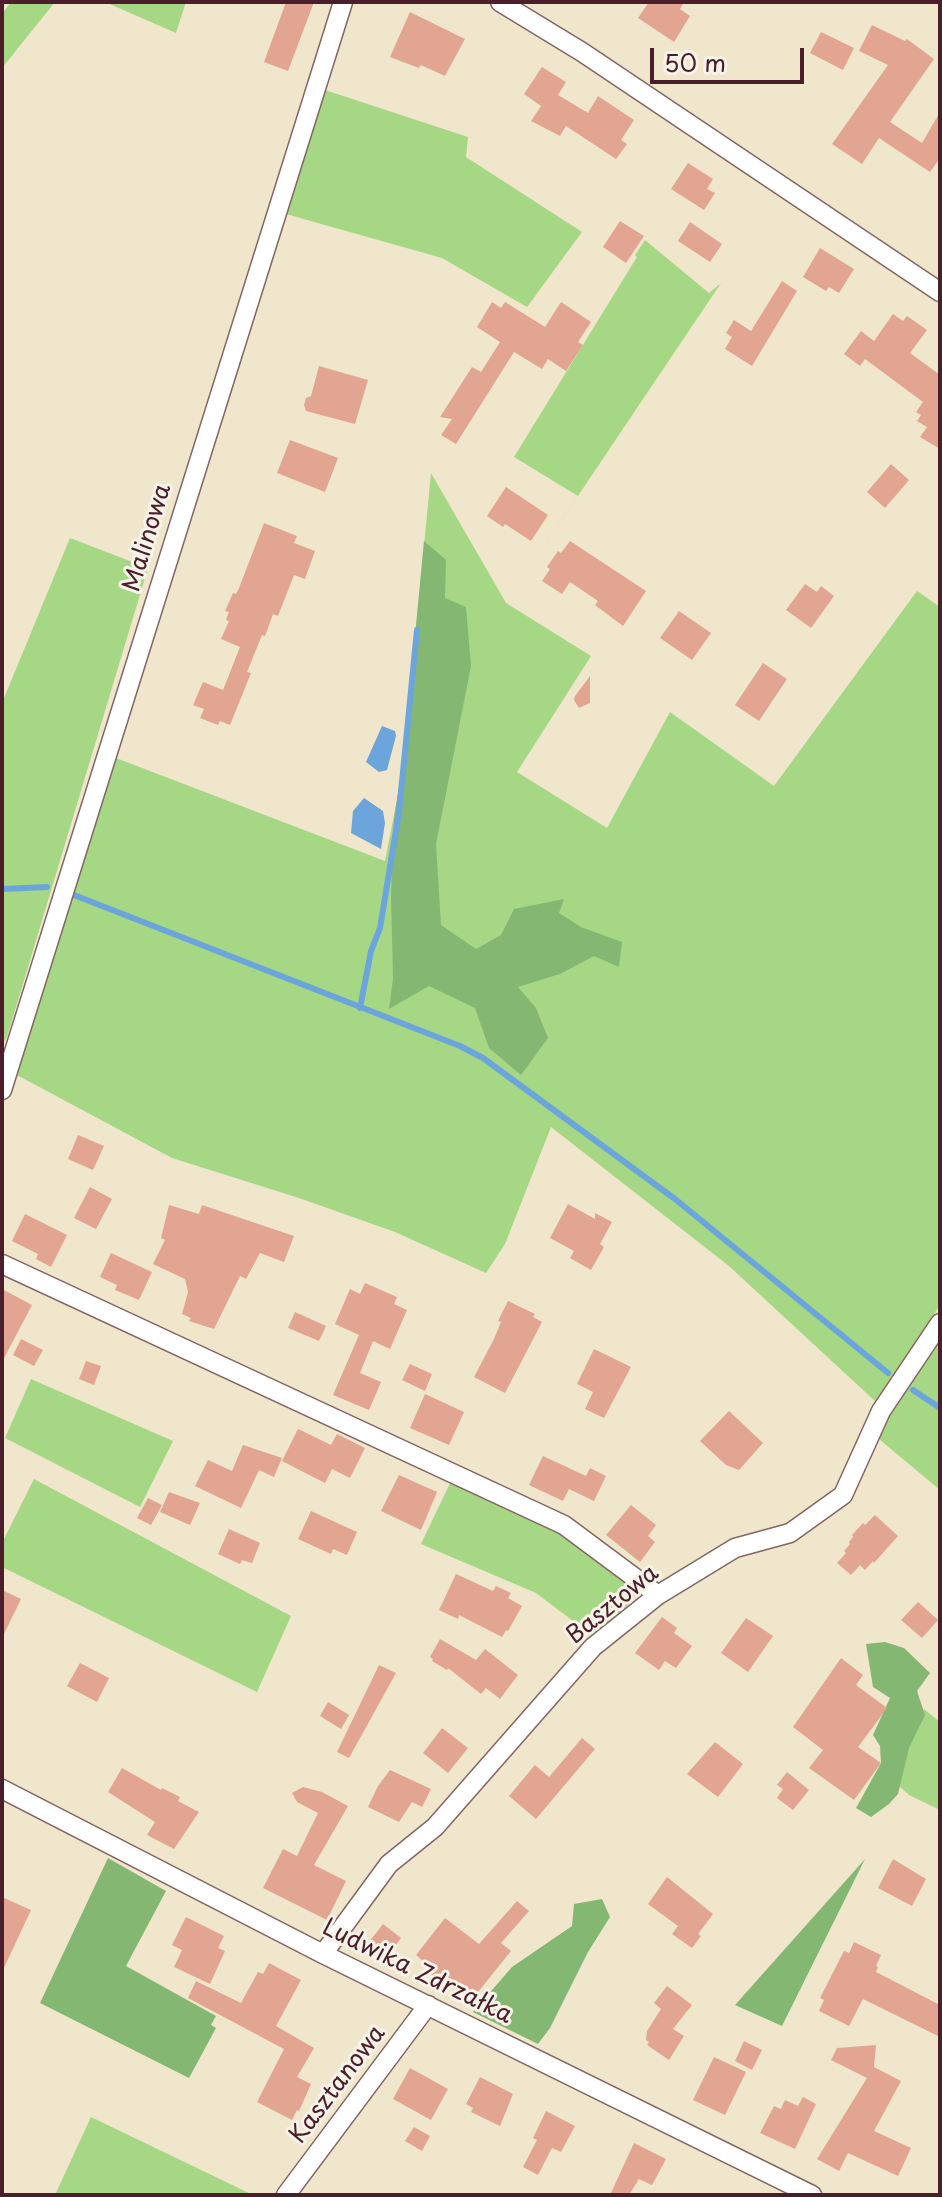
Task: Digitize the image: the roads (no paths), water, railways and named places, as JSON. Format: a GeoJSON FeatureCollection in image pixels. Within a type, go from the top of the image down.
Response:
{"type":"FeatureCollection","features":[{"type":"Feature","properties":{"kind":"street","name":"Malinowa"},"geometry":{"type":"LineString","coordinates":[[2,1090],[343,2]]}},
{"type":"Feature","properties":{"kind":"street"},"geometry":{"type":"LineString","coordinates":[[500,2],[582,52],[940,292]]}},
{"type":"Feature","properties":{"kind":"street"},"geometry":{"type":"LineString","coordinates":[[2,1264],[564,1525],[658,1595]]}},
{"type":"Feature","properties":{"kind":"street","name":"Basztowa"},"geometry":{"type":"LineString","coordinates":[[323,1954],[389,1864],[435,1827],[593,1647],[658,1595],[735,1548],[790,1533],[843,1495],[881,1411],[940,1323]]}},
{"type":"Feature","properties":{"kind":"street","name":"Ludwika Zdrzałka"},"geometry":{"type":"LineString","coordinates":[[2,1789],[323,1954],[812,2195]]}},
{"type":"Feature","properties":{"kind":"street","name":"Kasztanowa"},"geometry":{"type":"LineString","coordinates":[[286,2195],[428,2005]]}},
{"type":"Feature","properties":{"kind":"water"},"geometry":{"type":"Polygon","coordinates":[[[382,726],[395,731],[396,736],[387,770],[379,772],[366,762],[382,726]]]}},
{"type":"Feature","properties":{"kind":"water"},"geometry":{"type":"Polygon","coordinates":[[[364,798],[383,811],[385,823],[381,849],[351,833],[353,811],[364,798]]]}},
{"type":"Feature","properties":{"kind":"waterway"},"geometry":{"type":"LineString","coordinates":[[360,1008],[371,951],[380,928],[399,812],[417,630]]}},
{"type":"Feature","properties":{"kind":"waterway"},"geometry":{"type":"LineString","coordinates":[[2,889],[47,887]]}},
{"type":"Feature","properties":{"kind":"waterway"},"geometry":{"type":"LineString","coordinates":[[74,895],[460,1046],[483,1058],[675,1199],[888,1373]]}},
{"type":"Feature","properties":{"kind":"waterway"},"geometry":{"type":"LineString","coordinates":[[913,1390],[940,1408]]}}]}
